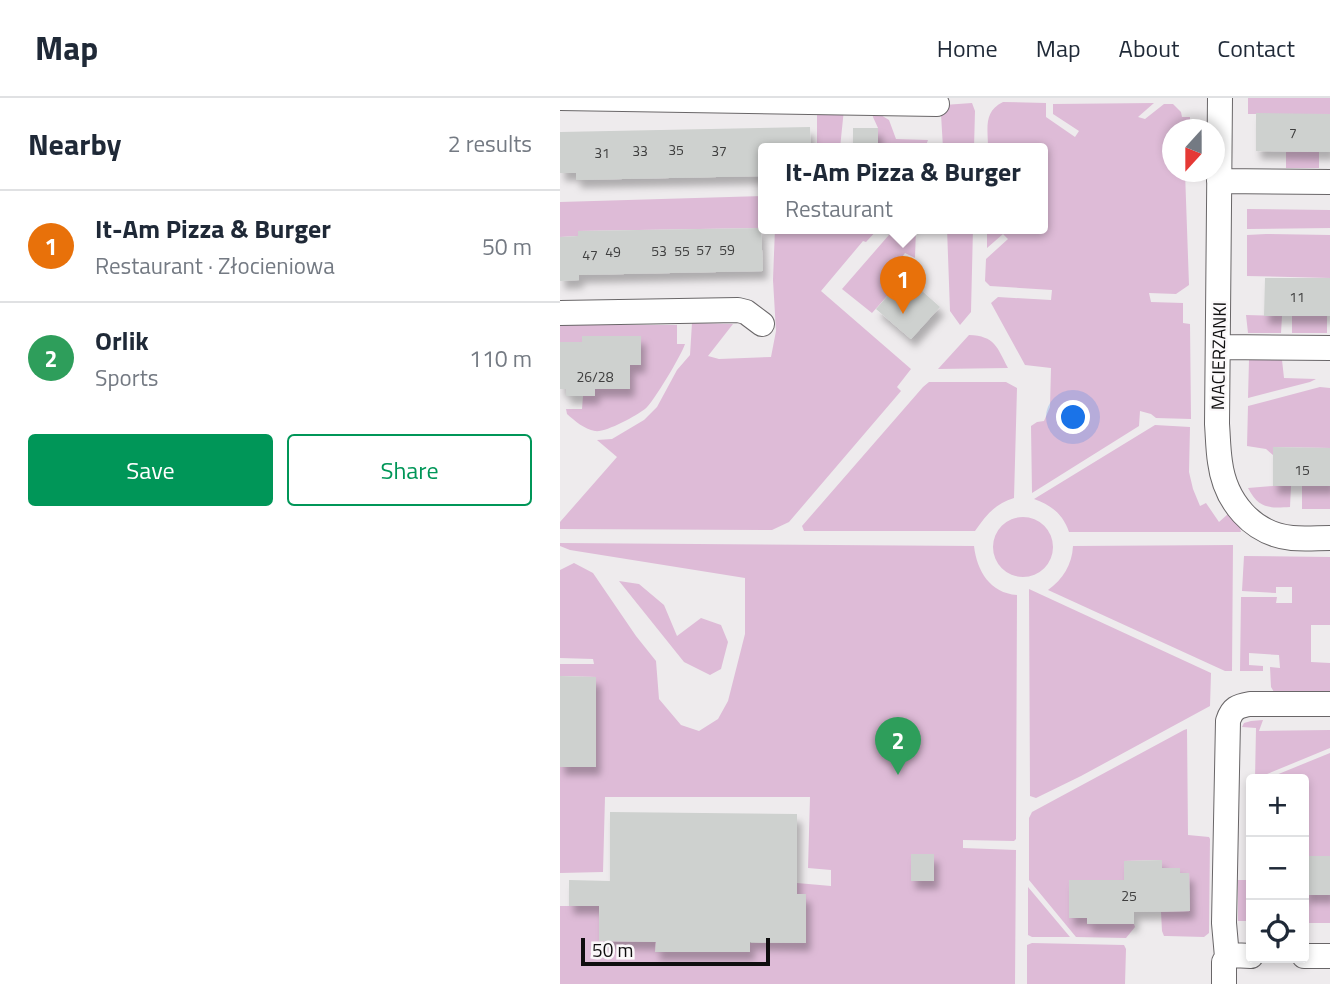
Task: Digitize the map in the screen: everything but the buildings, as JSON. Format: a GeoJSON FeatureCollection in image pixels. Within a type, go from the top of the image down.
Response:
{"type":"FeatureCollection","features":[{"type":"Feature","properties":{"kind":"street"},"geometry":{"type":"LineString","coordinates":[[560,98],[937,104]]}},
{"type":"Feature","properties":{"kind":"street","name":"MACIERZANKI"},"geometry":{"type":"LineString","coordinates":[[1220,98],[1220,119]]}},
{"type":"Feature","properties":{"kind":"street"},"geometry":{"type":"LineString","coordinates":[[1225,181],[1330,182]]}},
{"type":"Feature","properties":{"kind":"street","name":"MACIERZANKI"},"geometry":{"type":"LineString","coordinates":[[1219,182],[1218,437],[1220,464],[1228,494],[1245,517],[1256,526],[1272,533],[1291,538],[1330,538]]}},
{"type":"Feature","properties":{"kind":"street"},"geometry":{"type":"LineString","coordinates":[[560,313],[738,310],[746,312],[762,324]]}},
{"type":"Feature","properties":{"kind":"street"},"geometry":{"type":"LineString","coordinates":[[1219,347],[1330,348]]}},
{"type":"Feature","properties":{"kind":"street"},"geometry":{"type":"LineString","coordinates":[[1224,984],[1224,962],[1227,957],[1225,910],[1230,713],[1240,705],[1250,704],[1330,704]]}},
{"type":"Feature","properties":{"kind":"street"},"geometry":{"type":"LineString","coordinates":[[1227,957],[1246,956]]}},
{"type":"Feature","properties":{"kind":"street"},"geometry":{"type":"LineString","coordinates":[[1309,956],[1330,956]]}},
{"type":"Feature","properties":{"kind":"shaded area"},"geometry":{"type":"Polygon","coordinates":[[[1248,98],[1330,98],[1330,114],[1248,114],[1248,98]]]}},
{"type":"Feature","properties":{"kind":"shaded area"},"geometry":{"type":"Polygon","coordinates":[[[1003,102],[1046,103],[1046,117],[1075,137],[1079,131],[1053,114],[1053,104],[1154,103],[1138,117],[1145,119],[1164,104],[1173,104],[1182,117],[1190,117],[1162,119],[1162,182],[1185,182],[1189,285],[1176,294],[1149,293],[1151,302],[1183,303],[1183,323],[1190,324],[1191,419],[1156,418],[1140,411],[1139,426],[1032,493],[1031,426],[1044,421],[1050,407],[1051,368],[1025,365],[991,303],[998,297],[1051,300],[1052,290],[990,286],[985,281],[986,259],[1008,239],[1003,234],[1048,234],[1048,143],[988,143],[987,127],[992,111],[1003,102]]]}},
{"type":"Feature","properties":{"kind":"shaded area"},"geometry":{"type":"Polygon","coordinates":[[[972,103],[975,111],[974,143],[943,143],[941,114],[944,105],[972,103]]]}},
{"type":"Feature","properties":{"kind":"shaded area"},"geometry":{"type":"Polygon","coordinates":[[[817,109],[844,109],[841,143],[817,143],[817,109]]]}},
{"type":"Feature","properties":{"kind":"shaded area"},"geometry":{"type":"Polygon","coordinates":[[[871,109],[889,120],[896,139],[928,140],[927,143],[878,143],[878,128],[871,109]]]}},
{"type":"Feature","properties":{"kind":"shaded area"},"geometry":{"type":"Polygon","coordinates":[[[1286,152],[1319,152],[1319,168],[1286,168],[1286,152]]]}},
{"type":"Feature","properties":{"kind":"shaded area"},"geometry":{"type":"Polygon","coordinates":[[[758,196],[758,228],[578,231],[578,236],[560,237],[560,202],[758,196]]]}},
{"type":"Feature","properties":{"kind":"shaded area"},"geometry":{"type":"Polygon","coordinates":[[[1247,209],[1330,210],[1330,228],[1247,229],[1247,209]]]}},
{"type":"Feature","properties":{"kind":"shaded area"},"geometry":{"type":"Polygon","coordinates":[[[775,234],[873,234],[866,242],[863,241],[821,291],[911,369],[897,387],[901,391],[789,522],[772,530],[560,529],[560,522],[617,457],[597,440],[612,439],[644,420],[657,407],[677,370],[690,355],[692,323],[733,324],[708,356],[719,359],[771,357],[776,331],[773,280],[775,234]]]}},
{"type":"Feature","properties":{"kind":"shaded area"},"geometry":{"type":"Polygon","coordinates":[[[890,234],[916,234],[915,258],[905,253],[895,267],[905,276],[872,313],[842,289],[890,234]]]}},
{"type":"Feature","properties":{"kind":"shaded area"},"geometry":{"type":"Polygon","coordinates":[[[947,234],[973,234],[971,312],[960,325],[950,311],[947,234]]]}},
{"type":"Feature","properties":{"kind":"shaded area"},"geometry":{"type":"Polygon","coordinates":[[[987,234],[1003,234],[987,248],[987,234]]]}},
{"type":"Feature","properties":{"kind":"shaded area"},"geometry":{"type":"Polygon","coordinates":[[[1247,235],[1330,235],[1330,278],[1247,276],[1247,235]]]}},
{"type":"Feature","properties":{"kind":"shaded area"},"geometry":{"type":"Polygon","coordinates":[[[1246,315],[1282,316],[1281,333],[1248,333],[1246,315]]]}},
{"type":"Feature","properties":{"kind":"shaded area"},"geometry":{"type":"Polygon","coordinates":[[[1292,316],[1327,316],[1327,333],[1292,333],[1292,316]]]}},
{"type":"Feature","properties":{"kind":"shaded area"},"geometry":{"type":"Polygon","coordinates":[[[560,325],[677,325],[677,344],[685,344],[667,378],[645,409],[613,427],[595,431],[576,422],[567,414],[566,409],[582,409],[583,396],[595,389],[630,389],[630,365],[641,364],[641,337],[582,336],[582,342],[560,342],[560,325]]]}},
{"type":"Feature","properties":{"kind":"shaded area"},"geometry":{"type":"Polygon","coordinates":[[[969,335],[990,340],[1008,368],[938,369],[969,335]]]}},
{"type":"Feature","properties":{"kind":"shaded area"},"geometry":{"type":"Polygon","coordinates":[[[1249,360],[1282,360],[1284,378],[1316,379],[1248,398],[1249,360]]]}},
{"type":"Feature","properties":{"kind":"shaded area"},"geometry":{"type":"Polygon","coordinates":[[[929,382],[1006,382],[1017,388],[1014,498],[992,510],[975,531],[804,531],[802,526],[929,382]]]}},
{"type":"Feature","properties":{"kind":"shaded area"},"geometry":{"type":"Polygon","coordinates":[[[1320,387],[1330,388],[1330,448],[1274,447],[1273,455],[1266,449],[1247,446],[1248,406],[1320,387]]]}},
{"type":"Feature","properties":{"kind":"shaded area"},"geometry":{"type":"Polygon","coordinates":[[[1155,425],[1190,427],[1189,472],[1200,506],[1206,503],[1219,522],[1228,514],[1241,532],[1069,532],[1056,511],[1034,499],[1155,425]]]}},
{"type":"Feature","properties":{"kind":"shaded area"},"geometry":{"type":"Polygon","coordinates":[[[1291,486],[1290,507],[1265,506],[1256,500],[1248,488],[1291,486]]]}},
{"type":"Feature","properties":{"kind":"shaded area"},"geometry":{"type":"Polygon","coordinates":[[[1302,486],[1330,486],[1330,509],[1302,509],[1302,486]]]}},
{"type":"Feature","properties":{"kind":"shaded area"},"geometry":{"type":"Polygon","coordinates":[[[1017,517],[1029,517],[1045,525],[1051,535],[1051,559],[1045,569],[1029,577],[1017,577],[1001,569],[993,553],[993,541],[1001,525],[1017,517]]]}},
{"type":"Feature","properties":{"kind":"shaded area"},"geometry":{"type":"Polygon","coordinates":[[[560,543],[974,546],[978,564],[986,579],[999,590],[1017,595],[1016,839],[963,840],[963,848],[1016,850],[1015,984],[560,984],[560,906],[599,906],[599,941],[656,942],[656,952],[749,952],[750,943],[806,943],[806,894],[797,894],[797,883],[831,886],[831,870],[808,868],[810,797],[605,797],[603,872],[560,873],[560,767],[596,767],[596,677],[560,676],[560,664],[594,664],[593,659],[560,658],[560,570],[574,563],[593,573],[656,661],[659,699],[681,725],[699,731],[718,719],[728,701],[745,634],[745,578],[570,550],[560,546],[560,543]]]}},
{"type":"Feature","properties":{"kind":"shaded area"},"geometry":{"type":"Polygon","coordinates":[[[1233,545],[1232,671],[1225,671],[1048,590],[1066,571],[1073,546],[1233,545]]]}},
{"type":"Feature","properties":{"kind":"shaded area"},"geometry":{"type":"Polygon","coordinates":[[[1244,556],[1330,557],[1330,625],[1311,625],[1311,662],[1330,663],[1330,693],[1274,692],[1271,687],[1270,667],[1280,668],[1279,655],[1249,653],[1249,665],[1263,666],[1263,671],[1240,671],[1241,597],[1277,597],[1276,603],[1292,603],[1292,587],[1276,587],[1276,593],[1242,591],[1244,556]]]}},
{"type":"Feature","properties":{"kind":"shaded area"},"geometry":{"type":"Polygon","coordinates":[[[619,581],[639,584],[664,605],[677,636],[701,618],[721,625],[728,642],[721,669],[710,675],[684,662],[619,581]]]}},
{"type":"Feature","properties":{"kind":"shaded area"},"geometry":{"type":"Polygon","coordinates":[[[1029,589],[1211,673],[1210,706],[1081,776],[1036,798],[1030,796],[1029,589]]]}},
{"type":"Feature","properties":{"kind":"shaded area"},"geometry":{"type":"Polygon","coordinates":[[[1263,720],[1259,731],[1330,730],[1330,748],[1267,774],[1255,774],[1256,728],[1242,727],[1244,723],[1263,720]]]}},
{"type":"Feature","properties":{"kind":"shaded area"},"geometry":{"type":"Polygon","coordinates":[[[1187,729],[1188,835],[1210,839],[1209,933],[1204,937],[1164,936],[1162,931],[1161,912],[1190,911],[1189,873],[1180,873],[1180,868],[1162,868],[1162,860],[1124,861],[1124,880],[1069,881],[1070,918],[1087,918],[1087,924],[1134,924],[1135,927],[1126,938],[1076,937],[1029,880],[1029,818],[1032,812],[1187,729]]]}},
{"type":"Feature","properties":{"kind":"shaded area"},"geometry":{"type":"Polygon","coordinates":[[[1330,753],[1330,856],[1309,856],[1309,774],[1278,774],[1330,753]]]}},
{"type":"Feature","properties":{"kind":"shaded area"},"geometry":{"type":"Polygon","coordinates":[[[1238,880],[1246,880],[1246,921],[1238,921],[1238,880]]]}},
{"type":"Feature","properties":{"kind":"shaded area"},"geometry":{"type":"Polygon","coordinates":[[[1028,887],[1070,937],[1028,935],[1028,887]]]}},
{"type":"Feature","properties":{"kind":"shaded area"},"geometry":{"type":"Polygon","coordinates":[[[1309,895],[1330,895],[1330,923],[1309,923],[1309,895]]]}},
{"type":"Feature","properties":{"kind":"shaded area"},"geometry":{"type":"Polygon","coordinates":[[[1027,945],[1124,945],[1125,984],[1027,984],[1027,945]]]}},
{"type":"Feature","properties":{"kind":"place","name":"It-Am Pizza & Burger"},"geometry":{"type":"Point","coordinates":[903,314]}},
{"type":"Feature","properties":{"kind":"place","name":"Orlik"},"geometry":{"type":"Point","coordinates":[898,775]}}]}
